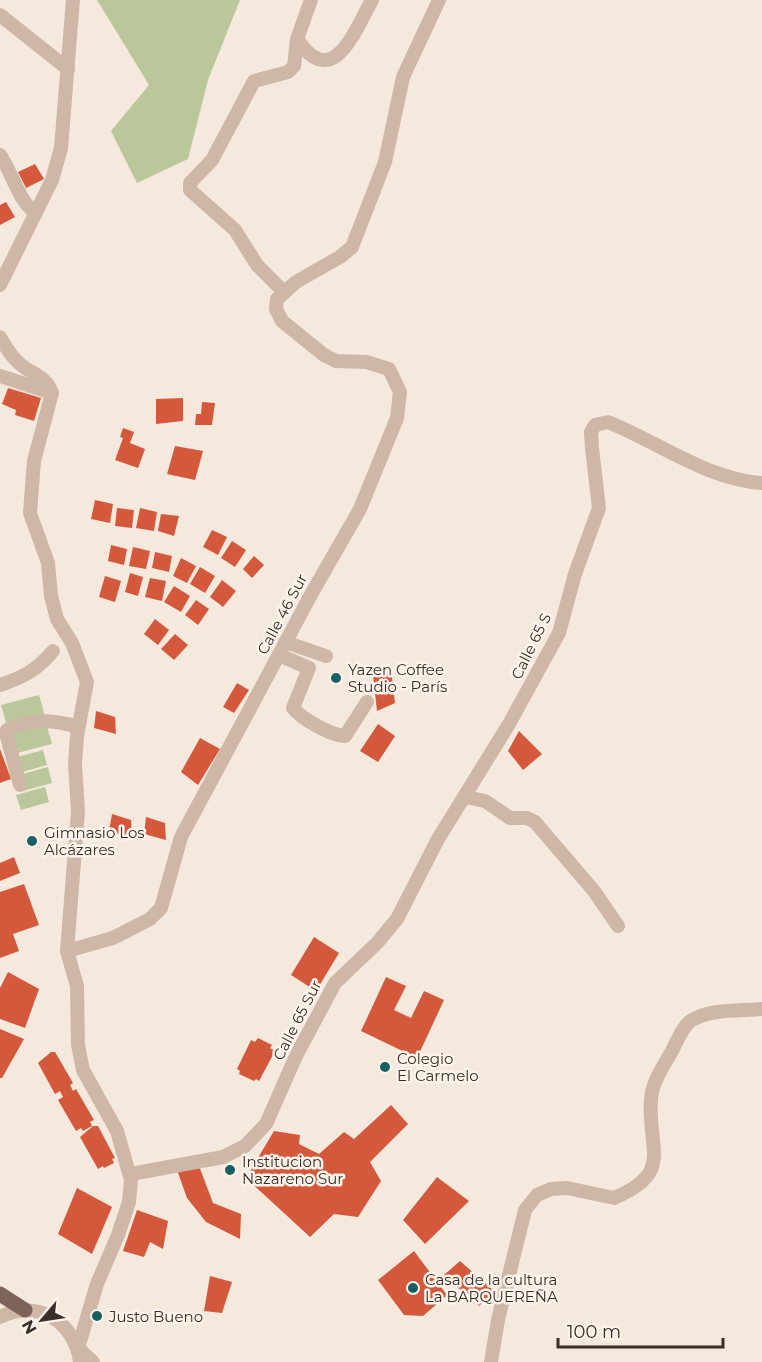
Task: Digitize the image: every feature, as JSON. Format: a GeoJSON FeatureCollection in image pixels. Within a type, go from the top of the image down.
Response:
{"type":"FeatureCollection","features":[{"type":"Feature","properties":{"kind":"main road"},"geometry":{"type":"LineString","coordinates":[[0,1294],[25,1310]]}},
{"type":"Feature","properties":{"kind":"street"},"geometry":{"type":"LineString","coordinates":[[0,285],[52,180],[61,148],[73,0]]}},
{"type":"Feature","properties":{"kind":"street"},"geometry":{"type":"LineString","coordinates":[[311,0],[297,39],[294,66],[288,72],[254,81],[212,160],[190,183],[190,190],[235,230],[280,295],[352,247],[385,162],[403,77],[439,0]]}},
{"type":"Feature","properties":{"kind":"street"},"geometry":{"type":"LineString","coordinates":[[297,39],[305,51],[318,59],[332,60],[341,54],[372,0]]}},
{"type":"Feature","properties":{"kind":"street"},"geometry":{"type":"LineString","coordinates":[[0,15],[68,69]]}},
{"type":"Feature","properties":{"kind":"street"},"geometry":{"type":"LineString","coordinates":[[0,155],[11,169],[25,204],[36,212]]}},
{"type":"Feature","properties":{"kind":"street","name":"Calle 46 Sur"},"geometry":{"type":"LineString","coordinates":[[67,951],[86,948],[113,938],[150,919],[161,908],[181,837],[285,642],[360,509],[397,418],[400,392],[389,369],[366,362],[336,361],[313,348],[278,316],[280,295]]}},
{"type":"Feature","properties":{"kind":"street"},"geometry":{"type":"LineString","coordinates":[[0,337],[9,353],[20,364],[48,383],[50,399],[34,461],[30,513],[48,562],[51,596],[57,619],[72,643],[86,675],[75,764],[78,811],[69,901],[67,951],[76,986],[78,1045],[83,1070],[117,1131],[131,1174],[129,1202],[118,1235],[96,1284],[79,1355]]}},
{"type":"Feature","properties":{"kind":"street"},"geometry":{"type":"LineString","coordinates":[[0,376],[50,399]]}},
{"type":"Feature","properties":{"kind":"street","name":"Calle 65 S"},"geometry":{"type":"LineString","coordinates":[[452,817],[559,633],[575,574],[600,508],[594,477],[591,432],[595,425],[608,422],[693,464],[746,482],[762,483]]}},
{"type":"Feature","properties":{"kind":"street"},"geometry":{"type":"LineString","coordinates":[[285,642],[326,656]]}},
{"type":"Feature","properties":{"kind":"street"},"geometry":{"type":"LineString","coordinates":[[0,685],[26,676],[38,668],[53,651]]}},
{"type":"Feature","properties":{"kind":"street"},"geometry":{"type":"LineString","coordinates":[[279,655],[309,667],[293,708],[298,714],[345,736],[367,702]]}},
{"type":"Feature","properties":{"kind":"street"},"geometry":{"type":"LineString","coordinates":[[20,785],[6,733],[8,730],[42,720],[54,720],[78,727]]}},
{"type":"Feature","properties":{"kind":"street"},"geometry":{"type":"LineString","coordinates":[[465,797],[485,801],[510,818],[535,822],[594,891],[618,926]]}},
{"type":"Feature","properties":{"kind":"street","name":"Calle 65 Sur"},"geometry":{"type":"LineString","coordinates":[[131,1174],[223,1157],[245,1146],[259,1131],[273,1109],[296,1056],[335,983],[377,943],[396,919],[452,817]]}},
{"type":"Feature","properties":{"kind":"street"},"geometry":{"type":"LineString","coordinates":[[491,1362],[498,1320],[525,1210],[537,1195],[550,1190],[567,1188],[614,1198],[644,1182],[653,1170],[651,1098],[656,1081],[683,1031],[692,1019],[704,1015],[762,1009]]}},
{"type":"Feature","properties":{"kind":"street"},"geometry":{"type":"LineString","coordinates":[[0,1317],[25,1310],[39,1311],[57,1320],[72,1335],[79,1355],[93,1362]]}},
{"type":"Feature","properties":{"kind":"green space"},"geometry":{"type":"Polygon","coordinates":[[[97,0],[240,0],[208,80],[188,159],[137,183],[111,131],[149,85],[97,0]]]}},
{"type":"Feature","properties":{"kind":"green space"},"geometry":{"type":"Polygon","coordinates":[[[39,695],[45,716],[7,726],[1,705],[39,695]]]}},
{"type":"Feature","properties":{"kind":"green space"},"geometry":{"type":"Polygon","coordinates":[[[46,723],[52,744],[13,754],[8,733],[46,723]]]}},
{"type":"Feature","properties":{"kind":"green space"},"geometry":{"type":"Polygon","coordinates":[[[43,750],[47,765],[19,773],[14,758],[43,750]]]}},
{"type":"Feature","properties":{"kind":"green space"},"geometry":{"type":"Polygon","coordinates":[[[48,767],[52,783],[23,791],[19,775],[48,767]]]}},
{"type":"Feature","properties":{"kind":"green space"},"geometry":{"type":"Polygon","coordinates":[[[45,787],[49,802],[21,810],[16,795],[45,787]]]}},
{"type":"Feature","properties":{"kind":"building"},"geometry":{"type":"Polygon","coordinates":[[[35,164],[44,179],[26,188],[18,172],[35,164]]]}},
{"type":"Feature","properties":{"kind":"building"},"geometry":{"type":"Polygon","coordinates":[[[6,202],[15,217],[0,225],[0,205],[6,202]]]}},
{"type":"Feature","properties":{"kind":"building"},"geometry":{"type":"Polygon","coordinates":[[[8,388],[41,398],[34,421],[15,415],[16,410],[2,404],[8,388]]]}},
{"type":"Feature","properties":{"kind":"building"},"geometry":{"type":"Polygon","coordinates":[[[183,398],[183,421],[156,424],[156,399],[183,398]]]}},
{"type":"Feature","properties":{"kind":"building"},"geometry":{"type":"Polygon","coordinates":[[[202,402],[215,403],[212,425],[195,425],[196,414],[201,414],[202,402]]]}},
{"type":"Feature","properties":{"kind":"building"},"geometry":{"type":"Polygon","coordinates":[[[123,428],[134,432],[130,443],[145,449],[138,468],[115,460],[123,438],[120,437],[123,428]]]}},
{"type":"Feature","properties":{"kind":"building"},"geometry":{"type":"Polygon","coordinates":[[[175,446],[203,451],[195,480],[167,474],[175,446]]]}},
{"type":"Feature","properties":{"kind":"building"},"geometry":{"type":"Polygon","coordinates":[[[95,500],[113,504],[110,523],[91,519],[95,500]]]}},
{"type":"Feature","properties":{"kind":"building"},"geometry":{"type":"Polygon","coordinates":[[[117,508],[134,510],[132,528],[115,526],[117,508]]]}},
{"type":"Feature","properties":{"kind":"building"},"geometry":{"type":"Polygon","coordinates":[[[140,508],[157,512],[154,531],[136,528],[140,508]]]}},
{"type":"Feature","properties":{"kind":"building"},"geometry":{"type":"Polygon","coordinates":[[[161,514],[179,516],[174,536],[158,531],[161,514]]]}},
{"type":"Feature","properties":{"kind":"building"},"geometry":{"type":"Polygon","coordinates":[[[212,530],[227,537],[218,555],[203,547],[212,530]]]}},
{"type":"Feature","properties":{"kind":"building"},"geometry":{"type":"Polygon","coordinates":[[[232,541],[246,550],[235,567],[221,558],[232,541]]]}},
{"type":"Feature","properties":{"kind":"building"},"geometry":{"type":"Polygon","coordinates":[[[111,545],[127,549],[124,565],[108,561],[111,545]]]}},
{"type":"Feature","properties":{"kind":"building"},"geometry":{"type":"Polygon","coordinates":[[[133,547],[150,551],[146,569],[129,566],[133,547]]]}},
{"type":"Feature","properties":{"kind":"building"},"geometry":{"type":"Polygon","coordinates":[[[155,552],[172,556],[169,572],[152,568],[155,552]]]}},
{"type":"Feature","properties":{"kind":"building"},"geometry":{"type":"Polygon","coordinates":[[[254,556],[264,565],[252,578],[243,569],[254,556]]]}},
{"type":"Feature","properties":{"kind":"building"},"geometry":{"type":"Polygon","coordinates":[[[181,558],[196,566],[187,583],[173,576],[181,558]]]}},
{"type":"Feature","properties":{"kind":"building"},"geometry":{"type":"Polygon","coordinates":[[[200,567],[215,576],[205,593],[190,584],[200,567]]]}},
{"type":"Feature","properties":{"kind":"building"},"geometry":{"type":"Polygon","coordinates":[[[130,573],[143,577],[138,596],[125,592],[130,573]]]}},
{"type":"Feature","properties":{"kind":"building"},"geometry":{"type":"Polygon","coordinates":[[[105,576],[121,581],[115,602],[99,597],[105,576]]]}},
{"type":"Feature","properties":{"kind":"building"},"geometry":{"type":"Polygon","coordinates":[[[150,578],[166,581],[162,601],[145,597],[150,578]]]}},
{"type":"Feature","properties":{"kind":"building"},"geometry":{"type":"Polygon","coordinates":[[[222,580],[236,591],[223,607],[210,597],[222,580]]]}},
{"type":"Feature","properties":{"kind":"building"},"geometry":{"type":"Polygon","coordinates":[[[174,586],[190,596],[181,612],[164,602],[174,586]]]}},
{"type":"Feature","properties":{"kind":"building"},"geometry":{"type":"Polygon","coordinates":[[[196,600],[209,609],[198,625],[185,615],[196,600]]]}},
{"type":"Feature","properties":{"kind":"building"},"geometry":{"type":"Polygon","coordinates":[[[155,619],[169,630],[158,645],[144,634],[155,619]]]}},
{"type":"Feature","properties":{"kind":"building"},"geometry":{"type":"Polygon","coordinates":[[[175,634],[188,645],[174,660],[161,649],[175,634]]]}},
{"type":"Feature","properties":{"kind":"building"},"geometry":{"type":"Polygon","coordinates":[[[391,669],[395,703],[377,711],[373,675],[391,669]]]}},
{"type":"Feature","properties":{"kind":"building"},"geometry":{"type":"Polygon","coordinates":[[[237,683],[249,690],[234,713],[223,707],[237,683]]]}},
{"type":"Feature","properties":{"kind":"building"},"geometry":{"type":"Polygon","coordinates":[[[96,711],[115,717],[116,734],[94,728],[96,711]]]}},
{"type":"Feature","properties":{"kind":"building"},"geometry":{"type":"Polygon","coordinates":[[[378,724],[395,736],[378,762],[360,751],[378,724]]]}},
{"type":"Feature","properties":{"kind":"building"},"geometry":{"type":"Polygon","coordinates":[[[519,731],[542,754],[523,770],[508,751],[519,731]]]}},
{"type":"Feature","properties":{"kind":"building"},"geometry":{"type":"Polygon","coordinates":[[[200,738],[220,749],[198,785],[181,772],[200,738]]]}},
{"type":"Feature","properties":{"kind":"building"},"geometry":{"type":"Polygon","coordinates":[[[0,749],[11,779],[0,783],[0,749]]]}},
{"type":"Feature","properties":{"kind":"building"},"geometry":{"type":"Polygon","coordinates":[[[112,814],[131,820],[132,838],[109,831],[112,814]]]}},
{"type":"Feature","properties":{"kind":"building"},"geometry":{"type":"Polygon","coordinates":[[[146,817],[165,823],[166,840],[144,834],[146,817]]]}},
{"type":"Feature","properties":{"kind":"building"},"geometry":{"type":"Polygon","coordinates":[[[14,857],[20,873],[0,881],[0,863],[14,857]]]}},
{"type":"Feature","properties":{"kind":"building"},"geometry":{"type":"Polygon","coordinates":[[[24,884],[39,925],[13,934],[19,951],[0,958],[0,892],[24,884]]]}},
{"type":"Feature","properties":{"kind":"building"},"geometry":{"type":"Polygon","coordinates":[[[314,937],[339,953],[316,991],[291,975],[314,937]]]}},
{"type":"Feature","properties":{"kind":"building"},"geometry":{"type":"Polygon","coordinates":[[[8,972],[39,989],[25,1028],[0,1019],[0,988],[8,972]]]}},
{"type":"Feature","properties":{"kind":"building"},"geometry":{"type":"Polygon","coordinates":[[[386,977],[406,986],[394,1010],[411,1018],[424,991],[444,1000],[417,1058],[361,1031],[386,977]]]}},
{"type":"Feature","properties":{"kind":"building"},"geometry":{"type":"Polygon","coordinates":[[[0,1029],[24,1039],[2,1078],[0,1078],[0,1029]]]}},
{"type":"Feature","properties":{"kind":"building"},"geometry":{"type":"Polygon","coordinates":[[[258,1038],[272,1045],[270,1048],[275,1051],[259,1081],[256,1079],[254,1081],[239,1074],[240,1071],[237,1069],[251,1040],[255,1042],[258,1038]]]}},
{"type":"Feature","properties":{"kind":"building"},"geometry":{"type":"Polygon","coordinates":[[[51,1052],[55,1052],[73,1083],[70,1085],[73,1091],[76,1089],[94,1120],[90,1122],[92,1126],[83,1131],[81,1128],[76,1131],[58,1100],[63,1097],[60,1091],[55,1094],[38,1063],[51,1052]]]}},
{"type":"Feature","properties":{"kind":"building"},"geometry":{"type":"Polygon","coordinates":[[[391,1105],[408,1124],[370,1162],[381,1181],[358,1217],[334,1214],[310,1237],[246,1178],[274,1131],[300,1135],[299,1144],[319,1154],[344,1132],[354,1139],[391,1105]]]}},
{"type":"Feature","properties":{"kind":"building"},"geometry":{"type":"Polygon","coordinates":[[[93,1126],[98,1126],[115,1158],[112,1159],[114,1163],[104,1168],[103,1166],[98,1169],[80,1137],[93,1126]]]}},
{"type":"Feature","properties":{"kind":"building"},"geometry":{"type":"Polygon","coordinates":[[[199,1166],[213,1203],[241,1214],[240,1239],[206,1222],[187,1198],[177,1170],[199,1166]]]}},
{"type":"Feature","properties":{"kind":"building"},"geometry":{"type":"Polygon","coordinates":[[[437,1177],[469,1201],[425,1244],[403,1220],[437,1177]]]}},
{"type":"Feature","properties":{"kind":"building"},"geometry":{"type":"Polygon","coordinates":[[[77,1188],[112,1207],[92,1254],[58,1234],[77,1188]]]}},
{"type":"Feature","properties":{"kind":"building"},"geometry":{"type":"Polygon","coordinates":[[[137,1210],[168,1221],[163,1249],[150,1242],[144,1257],[123,1251],[137,1210]]]}},
{"type":"Feature","properties":{"kind":"building","name":"Casa de la cultura La BARQUEREÑA"},"geometry":{"type":"Polygon","coordinates":[[[414,1251],[447,1295],[423,1316],[404,1315],[378,1280],[414,1251]]]}},
{"type":"Feature","properties":{"kind":"building"},"geometry":{"type":"Polygon","coordinates":[[[460,1261],[494,1291],[479,1306],[444,1275],[460,1261]]]}},
{"type":"Feature","properties":{"kind":"building"},"geometry":{"type":"Polygon","coordinates":[[[210,1276],[232,1282],[222,1313],[204,1311],[210,1276]]]}},
{"type":"Feature","properties":{"kind":"place","name":"Yazen Coffee Studio - París"},"geometry":{"type":"Point","coordinates":[336,678]}},
{"type":"Feature","properties":{"kind":"place","name":"Gimnasio Los Alcázares"},"geometry":{"type":"Point","coordinates":[32,841]}},
{"type":"Feature","properties":{"kind":"place","name":"Colegio El Carmelo"},"geometry":{"type":"Point","coordinates":[385,1067]}},
{"type":"Feature","properties":{"kind":"place","name":"Institucion Nazareno Sur"},"geometry":{"type":"Point","coordinates":[230,1170]}},
{"type":"Feature","properties":{"kind":"place","name":"Casa de la cultura La BARQUEREÑA"},"geometry":{"type":"Point","coordinates":[413,1288]}},
{"type":"Feature","properties":{"kind":"place","name":"Justo Bueno"},"geometry":{"type":"Point","coordinates":[97,1316]}}]}
